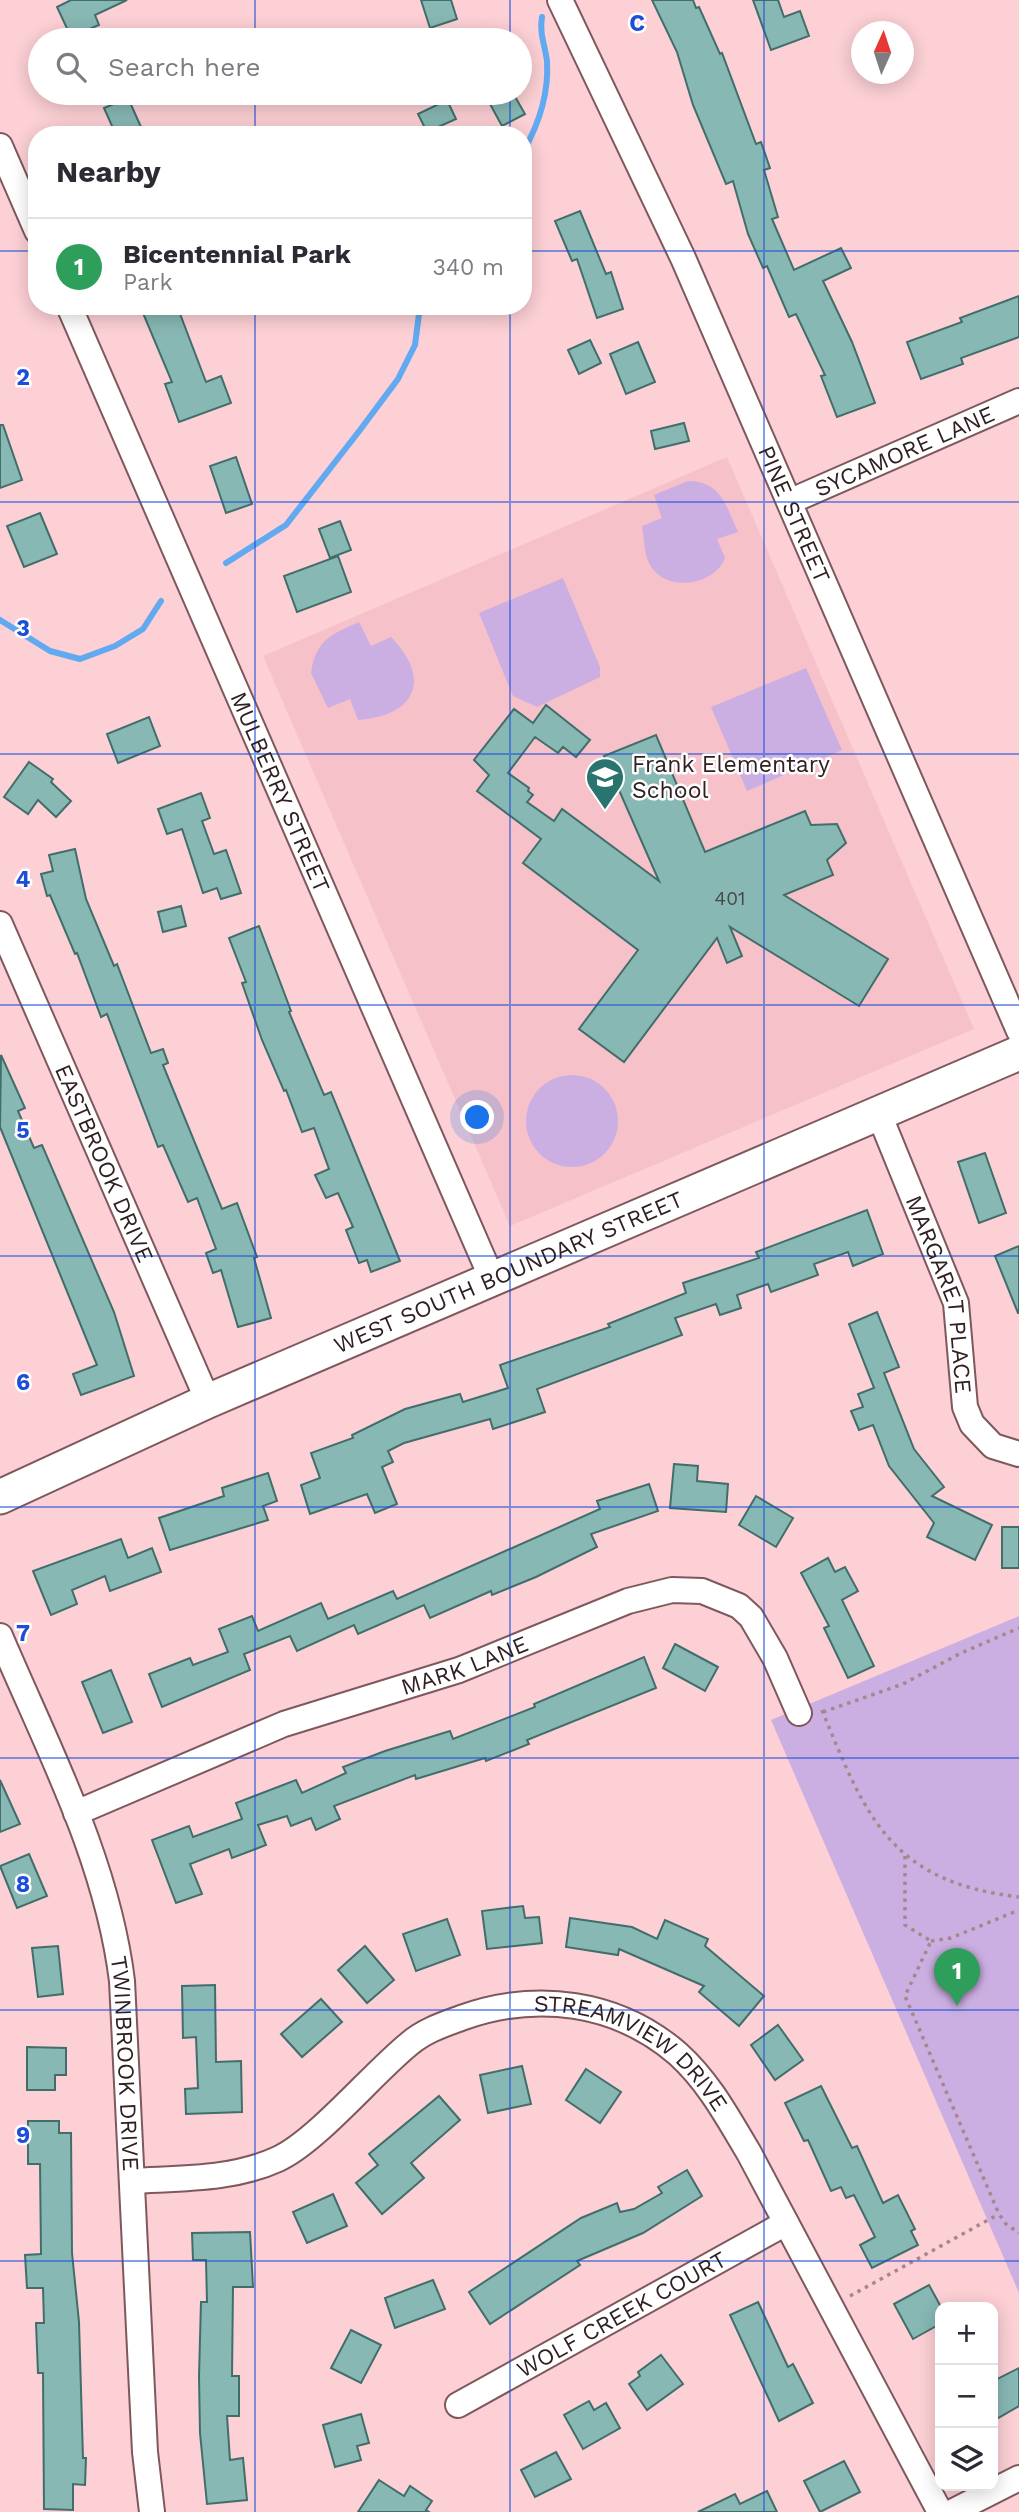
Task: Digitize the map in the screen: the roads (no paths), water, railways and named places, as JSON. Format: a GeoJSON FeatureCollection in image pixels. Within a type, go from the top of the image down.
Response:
{"type":"FeatureCollection","features":[{"type":"Feature","properties":{"kind":"street","name":"PINE STREET"},"geometry":{"type":"LineString","coordinates":[[559,0],[683,258],[791,500],[1019,1031]]}},
{"type":"Feature","properties":{"kind":"street"},"geometry":{"type":"LineString","coordinates":[[0,146],[28,210]]}},
{"type":"Feature","properties":{"kind":"street","name":"MULBERRY STREET"},"geometry":{"type":"LineString","coordinates":[[73,315],[492,1279]]}},
{"type":"Feature","properties":{"kind":"street","name":"SYCAMORE LANE"},"geometry":{"type":"LineString","coordinates":[[791,500],[1019,401]]}},
{"type":"Feature","properties":{"kind":"street","name":"EASTBROOK DRIVE"},"geometry":{"type":"LineString","coordinates":[[0,924],[208,1401]]}},
{"type":"Feature","properties":{"kind":"street","name":"WEST SOUTH BOUNDARY STREET"},"geometry":{"type":"LineString","coordinates":[[0,1497],[208,1401],[1019,1053]]}},
{"type":"Feature","properties":{"kind":"street","name":"MARGARET PLACE"},"geometry":{"type":"LineString","coordinates":[[879,1114],[956,1303],[962,1391],[968,1415],[993,1446],[1019,1454]]}},
{"type":"Feature","properties":{"kind":"street","name":"MARK LANE"},"geometry":{"type":"LineString","coordinates":[[76,1813],[284,1724],[459,1670],[628,1601],[672,1590],[702,1591],[739,1606],[751,1617],[814,1710]]}},
{"type":"Feature","properties":{"kind":"street","name":"TWINBROOK DRIVE"},"geometry":{"type":"LineString","coordinates":[[0,1636],[76,1813],[106,1892],[117,1936],[122,1981],[145,2452],[152,2512]]}},
{"type":"Feature","properties":{"kind":"street","name":"STREAMVIEW DRIVE"},"geometry":{"type":"LineString","coordinates":[[132,2181],[230,2175],[280,2158],[312,2134],[411,2042],[436,2027],[491,2007],[547,2002],[602,2011],[630,2021],[680,2056],[718,2101],[940,2512]]}},
{"type":"Feature","properties":{"kind":"street","name":"WOLF CREEK COURT"},"geometry":{"type":"LineString","coordinates":[[458,2405],[786,2223]]}},
{"type":"Feature","properties":{"kind":"street"},"geometry":{"type":"LineString","coordinates":[[952,2512],[1019,2477]]}},
{"type":"Feature","properties":{"kind":"waterway"},"geometry":{"type":"LineString","coordinates":[[532,134],[546,85],[547,61],[542,17]]}},
{"type":"Feature","properties":{"kind":"waterway"},"geometry":{"type":"LineString","coordinates":[[226,563],[286,525],[360,430],[398,379],[415,345],[419,315]]}},
{"type":"Feature","properties":{"kind":"waterway"},"geometry":{"type":"LineString","coordinates":[[0,620],[50,651],[80,659],[115,646],[143,629],[161,601]]}},
{"type":"Feature","properties":{"kind":"place","name":"Frank Elementary School"},"geometry":{"type":"Point","coordinates":[605,811]}},
{"type":"Feature","properties":{"kind":"place","name":"Bicentennial Park"},"geometry":{"type":"Point","coordinates":[957,2006]}}]}
